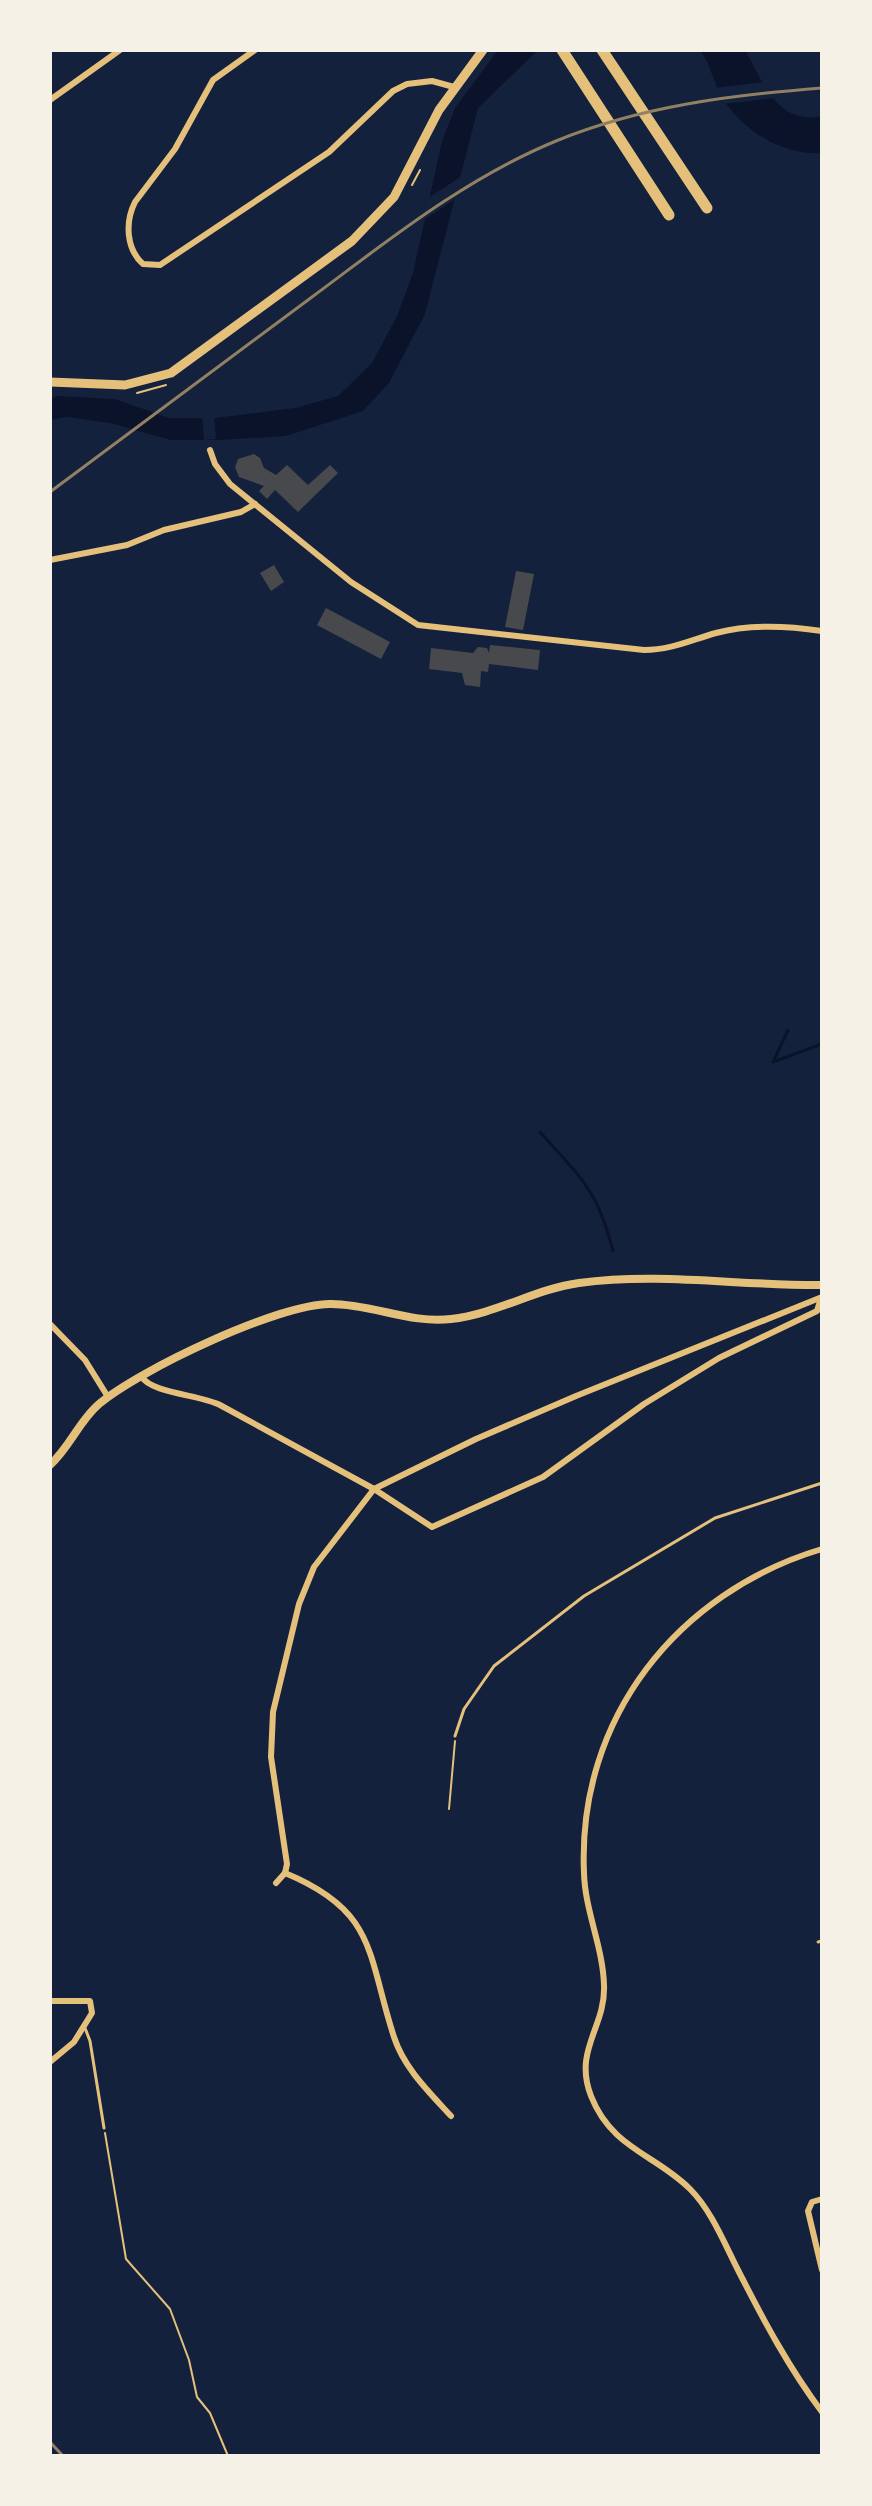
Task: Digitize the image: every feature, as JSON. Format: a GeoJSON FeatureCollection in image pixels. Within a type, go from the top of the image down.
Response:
{"type":"FeatureCollection","features":[{"type":"Feature","properties":{"kind":"highway"},"geometry":{"type":"LineString","coordinates":[[562,50],[669,215]]}},
{"type":"Feature","properties":{"kind":"highway"},"geometry":{"type":"LineString","coordinates":[[602,50],[707,208]]}},
{"type":"Feature","properties":{"kind":"main road"},"geometry":{"type":"LineString","coordinates":[[50,382],[142,383],[171,373],[369,227],[402,185],[454,87],[483,50]]}},
{"type":"Feature","properties":{"kind":"street"},"geometry":{"type":"LineString","coordinates":[[50,100],[120,50]]}},
{"type":"Feature","properties":{"kind":"street"},"geometry":{"type":"LineString","coordinates":[[255,50],[213,80],[175,149],[135,202],[130,212],[130,242],[143,264],[160,265],[329,152],[393,91],[407,84],[432,81],[454,87]]}},
{"type":"Feature","properties":{"kind":"street"},"geometry":{"type":"LineString","coordinates":[[210,450],[222,473],[255,504],[380,603],[404,619],[430,628],[644,650],[670,649],[731,630],[789,628],[822,631]]}},
{"type":"Feature","properties":{"kind":"street"},"geometry":{"type":"LineString","coordinates":[[50,560],[127,545],[164,530],[241,512],[255,504]]}},
{"type":"Feature","properties":{"kind":"street"},"geometry":{"type":"LineString","coordinates":[[50,1465],[97,1406],[108,1397],[142,1377],[260,1322],[316,1305],[357,1306],[444,1320],[476,1316],[575,1284],[611,1280],[822,1285]]}},
{"type":"Feature","properties":{"kind":"street"},"geometry":{"type":"LineString","coordinates":[[142,1377],[152,1387],[192,1394],[220,1405],[374,1489],[424,1525],[441,1525],[543,1477],[644,1404],[719,1358],[817,1311],[822,1297]]}},
{"type":"Feature","properties":{"kind":"street"},"geometry":{"type":"LineString","coordinates":[[276,1883],[285,1873],[271,1757],[273,1712],[299,1604],[314,1567],[374,1489],[476,1439],[576,1396],[822,1297]]}},
{"type":"Feature","properties":{"kind":"street"},"geometry":{"type":"LineString","coordinates":[[52,1325],[85,1360],[108,1397]]}},
{"type":"Feature","properties":{"kind":"street"},"geometry":{"type":"LineString","coordinates":[[822,1549],[764,1570],[725,1592],[697,1614],[646,1668],[621,1707],[608,1739],[591,1793],[584,1850],[587,1903],[604,1989],[585,2056],[590,2093],[602,2117],[622,2141],[678,2179],[701,2200],[779,2349],[822,2412]]}},
{"type":"Feature","properties":{"kind":"street"},"geometry":{"type":"LineString","coordinates":[[285,1873],[328,1893],[344,1906],[378,1972],[394,2038],[414,2076],[451,2116]]}},
{"type":"Feature","properties":{"kind":"street"},"geometry":{"type":"LineString","coordinates":[[50,2001],[90,2001],[92,2013],[85,2028],[50,2062]]}},
{"type":"Feature","properties":{"kind":"street"},"geometry":{"type":"LineString","coordinates":[[822,2199],[809,2206],[822,2270]]}},
{"type":"Feature","properties":{"kind":"lane"},"geometry":{"type":"LineString","coordinates":[[455,1736],[464,1709],[494,1666],[584,1596],[715,1518],[822,1483]]}},
{"type":"Feature","properties":{"kind":"lane"},"geometry":{"type":"LineString","coordinates":[[85,2028],[90,2041],[104,2128]]}},
{"type":"Feature","properties":{"kind":"path"},"geometry":{"type":"LineString","coordinates":[[449,1809],[455,1736]]}},
{"type":"Feature","properties":{"kind":"path"},"geometry":{"type":"LineString","coordinates":[[104,2128],[126,2259],[170,2309],[189,2360],[197,2397],[210,2413],[228,2456]]}},
{"type":"Feature","properties":{"kind":"water"},"geometry":{"type":"Polygon","coordinates":[[[498,50],[538,50],[478,108],[425,314],[389,383],[363,411],[286,436],[219,440],[171,440],[110,423],[67,417],[50,420],[50,400],[56,396],[115,399],[169,418],[215,418],[295,408],[338,396],[372,363],[397,316],[413,273],[442,141],[455,108],[498,50]]]}},
{"type":"Feature","properties":{"kind":"water"},"geometry":{"type":"Polygon","coordinates":[[[700,50],[745,50],[765,87],[783,108],[807,117],[822,116],[822,153],[794,151],[755,133],[721,96],[700,50]]]}},
{"type":"Feature","properties":{"kind":"pier"},"geometry":{"type":"Polygon","coordinates":[[[767,82],[776,98],[722,104],[713,88],[767,82]]]}},
{"type":"Feature","properties":{"kind":"pier"},"geometry":{"type":"Polygon","coordinates":[[[465,174],[460,196],[422,221],[425,200],[465,174]]]}},
{"type":"Feature","properties":{"kind":"pier"},"geometry":{"type":"Polygon","coordinates":[[[202,414],[214,414],[216,439],[204,440],[202,414]]]}},
{"type":"Feature","properties":{"kind":"building"},"geometry":{"type":"Polygon","coordinates":[[[254,454],[260,458],[264,468],[276,475],[287,465],[308,485],[330,465],[338,473],[298,512],[275,490],[267,499],[259,491],[264,486],[239,477],[235,467],[238,459],[254,454]]]}},
{"type":"Feature","properties":{"kind":"building"},"geometry":{"type":"Polygon","coordinates":[[[274,565],[284,582],[271,591],[260,573],[274,565]]]}},
{"type":"Feature","properties":{"kind":"building"},"geometry":{"type":"Polygon","coordinates":[[[516,571],[534,574],[523,630],[505,627],[516,571]]]}},
{"type":"Feature","properties":{"kind":"building"},"geometry":{"type":"Polygon","coordinates":[[[326,608],[390,642],[381,659],[317,625],[326,608]]]}},
{"type":"Feature","properties":{"kind":"building"},"geometry":{"type":"Polygon","coordinates":[[[490,645],[540,650],[538,670],[489,664],[488,672],[481,671],[480,687],[465,685],[462,673],[429,669],[431,648],[473,653],[478,647],[487,648],[489,653],[490,645]]]}},
{"type":"Feature","properties":{"kind":"waterway"},"geometry":{"type":"LineString","coordinates":[[788,1030],[773,1062],[822,1044]]}},
{"type":"Feature","properties":{"kind":"waterway"},"geometry":{"type":"LineString","coordinates":[[540,1132],[594,1198],[613,1251]]}},
{"type":"Feature","properties":{"kind":"railway"},"geometry":{"type":"LineString","coordinates":[[50,492],[400,232],[460,191],[523,156],[588,129],[654,111],[754,94],[822,88]]}},
{"type":"Feature","properties":{"kind":"railway"},"geometry":{"type":"LineString","coordinates":[[50,2442],[63,2456]]}}]}
